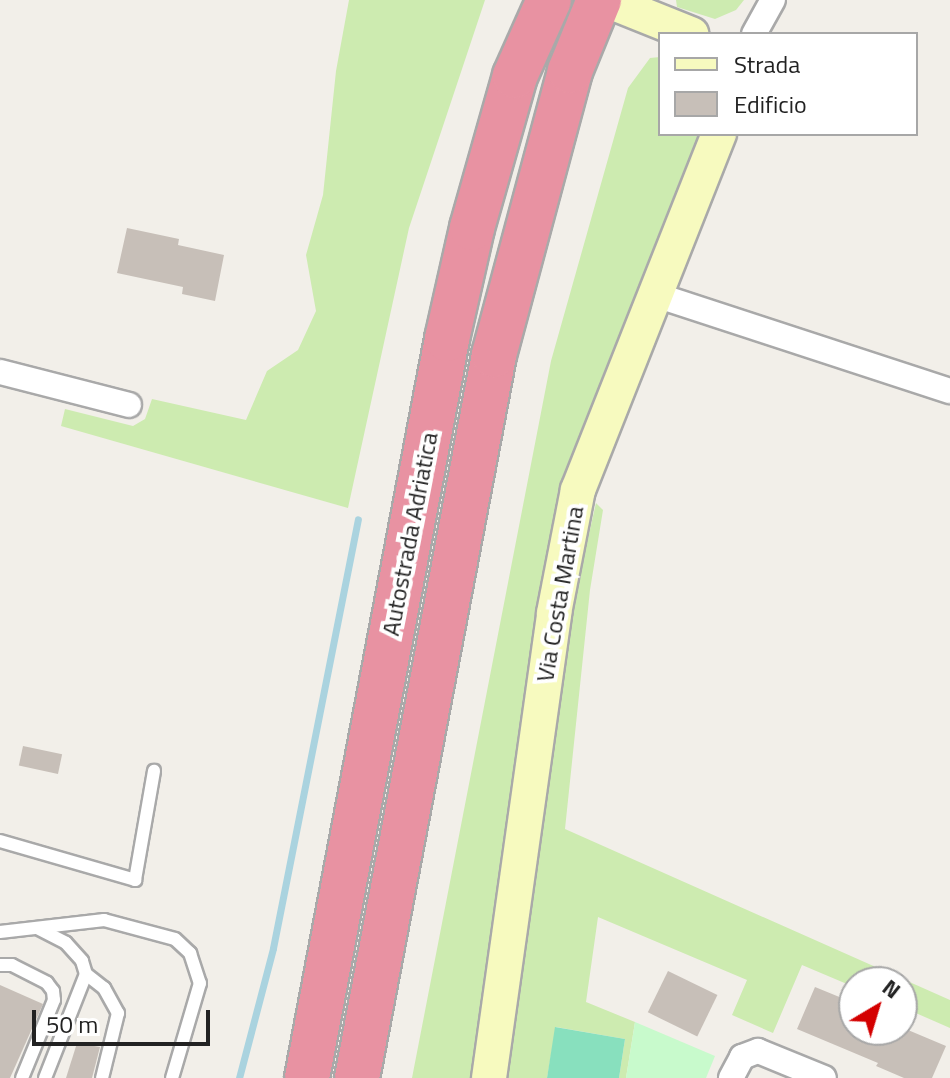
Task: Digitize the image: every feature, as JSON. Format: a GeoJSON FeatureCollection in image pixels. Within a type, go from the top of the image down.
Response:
{"type":"FeatureCollection","features":[{"type":"Feature","properties":{"kind":"highway","name":"Autostrada Adriatica"},"geometry":{"type":"LineString","coordinates":[[307,1078],[444,354],[472,228],[515,76],[549,0]]}},
{"type":"Feature","properties":{"kind":"highway","name":"Autostrada Adriatica"},"geometry":{"type":"LineString","coordinates":[[357,1078],[494,355],[570,71],[599,0]]}},
{"type":"Feature","properties":{"kind":"main road"},"geometry":{"type":"LineString","coordinates":[[606,0],[684,31]]}},
{"type":"Feature","properties":{"kind":"main road","name":"Via Costa Martina"},"geometry":{"type":"LineString","coordinates":[[489,1078],[554,613],[578,490],[718,136]]}},
{"type":"Feature","properties":{"kind":"street"},"geometry":{"type":"LineString","coordinates":[[755,32],[773,0]]}},
{"type":"Feature","properties":{"kind":"street"},"geometry":{"type":"LineString","coordinates":[[656,295],[950,391]]}},
{"type":"Feature","properties":{"kind":"street"},"geometry":{"type":"LineString","coordinates":[[0,372],[129,405]]}},
{"type":"Feature","properties":{"kind":"street"},"geometry":{"type":"LineString","coordinates":[[731,1078],[742,1057],[758,1051],[824,1078]]}},
{"type":"Feature","properties":{"kind":"lane"},"geometry":{"type":"LineString","coordinates":[[0,841],[135,880],[154,771]]}},
{"type":"Feature","properties":{"kind":"lane"},"geometry":{"type":"LineString","coordinates":[[0,932],[104,920],[175,939],[190,953],[200,983],[172,1078]]}},
{"type":"Feature","properties":{"kind":"lane"},"geometry":{"type":"LineString","coordinates":[[35,928],[66,943],[82,961],[86,974],[104,988],[118,1013],[102,1078]]}},
{"type":"Feature","properties":{"kind":"lane"},"geometry":{"type":"LineString","coordinates":[[0,965],[12,965],[47,983],[53,991],[54,1000],[22,1078]]}},
{"type":"Feature","properties":{"kind":"lane"},"geometry":{"type":"LineString","coordinates":[[45,1078],[86,974]]}},
{"type":"Feature","properties":{"kind":"green space"},"geometry":{"type":"Polygon","coordinates":[[[349,0],[485,0],[409,228],[348,508],[61,426],[65,409],[133,426],[145,419],[152,399],[246,420],[267,371],[298,350],[316,311],[306,255],[323,195],[336,71],[349,0]]]}},
{"type":"Feature","properties":{"kind":"green space"},"geometry":{"type":"Polygon","coordinates":[[[676,0],[744,0],[736,10],[715,19],[677,7],[676,0]]]}},
{"type":"Feature","properties":{"kind":"green space"},"geometry":{"type":"Polygon","coordinates":[[[658,57],[658,136],[701,136],[558,492],[470,1078],[412,1078],[551,361],[628,88],[650,58],[658,57]]]}},
{"type":"Feature","properties":{"kind":"green space"},"geometry":{"type":"Polygon","coordinates":[[[596,503],[603,510],[590,590],[565,829],[873,966],[838,966],[838,980],[802,965],[773,1033],[732,1015],[747,980],[598,917],[586,1002],[635,1022],[626,1078],[619,1078],[625,1039],[556,1027],[547,1078],[503,1078],[561,657],[596,503]]]}},
{"type":"Feature","properties":{"kind":"green space"},"geometry":{"type":"Polygon","coordinates":[[[918,986],[950,1000],[950,1028],[918,1014],[918,986]]]}},
{"type":"Feature","properties":{"kind":"green space"},"geometry":{"type":"Polygon","coordinates":[[[635,1022],[715,1056],[706,1078],[626,1078],[635,1022]]]}},
{"type":"Feature","properties":{"kind":"green space"},"geometry":{"type":"Polygon","coordinates":[[[555,1027],[625,1039],[619,1078],[547,1078],[555,1027]]]}},
{"type":"Feature","properties":{"kind":"building"},"geometry":{"type":"Polygon","coordinates":[[[127,228],[179,239],[178,245],[224,255],[215,301],[182,294],[183,287],[117,273],[127,228]]]}},
{"type":"Feature","properties":{"kind":"building"},"geometry":{"type":"Polygon","coordinates":[[[23,746],[62,754],[58,774],[19,766],[23,746]]]}},
{"type":"Feature","properties":{"kind":"building"},"geometry":{"type":"Polygon","coordinates":[[[668,971],[717,995],[697,1036],[648,1012],[668,971]]]}},
{"type":"Feature","properties":{"kind":"building"},"geometry":{"type":"Polygon","coordinates":[[[0,985],[43,1004],[10,1078],[0,1078],[0,985]]]}},
{"type":"Feature","properties":{"kind":"building"},"geometry":{"type":"Polygon","coordinates":[[[815,987],[838,996],[838,1046],[918,1046],[918,1034],[946,1046],[932,1078],[904,1078],[876,1066],[878,1063],[797,1029],[815,987]]]}},
{"type":"Feature","properties":{"kind":"building"},"geometry":{"type":"Polygon","coordinates":[[[77,1043],[100,1047],[92,1078],[66,1078],[77,1043]]]}},
{"type":"Feature","properties":{"kind":"waterway"},"geometry":{"type":"LineString","coordinates":[[239,1078],[273,948],[358,519]]}}]}
